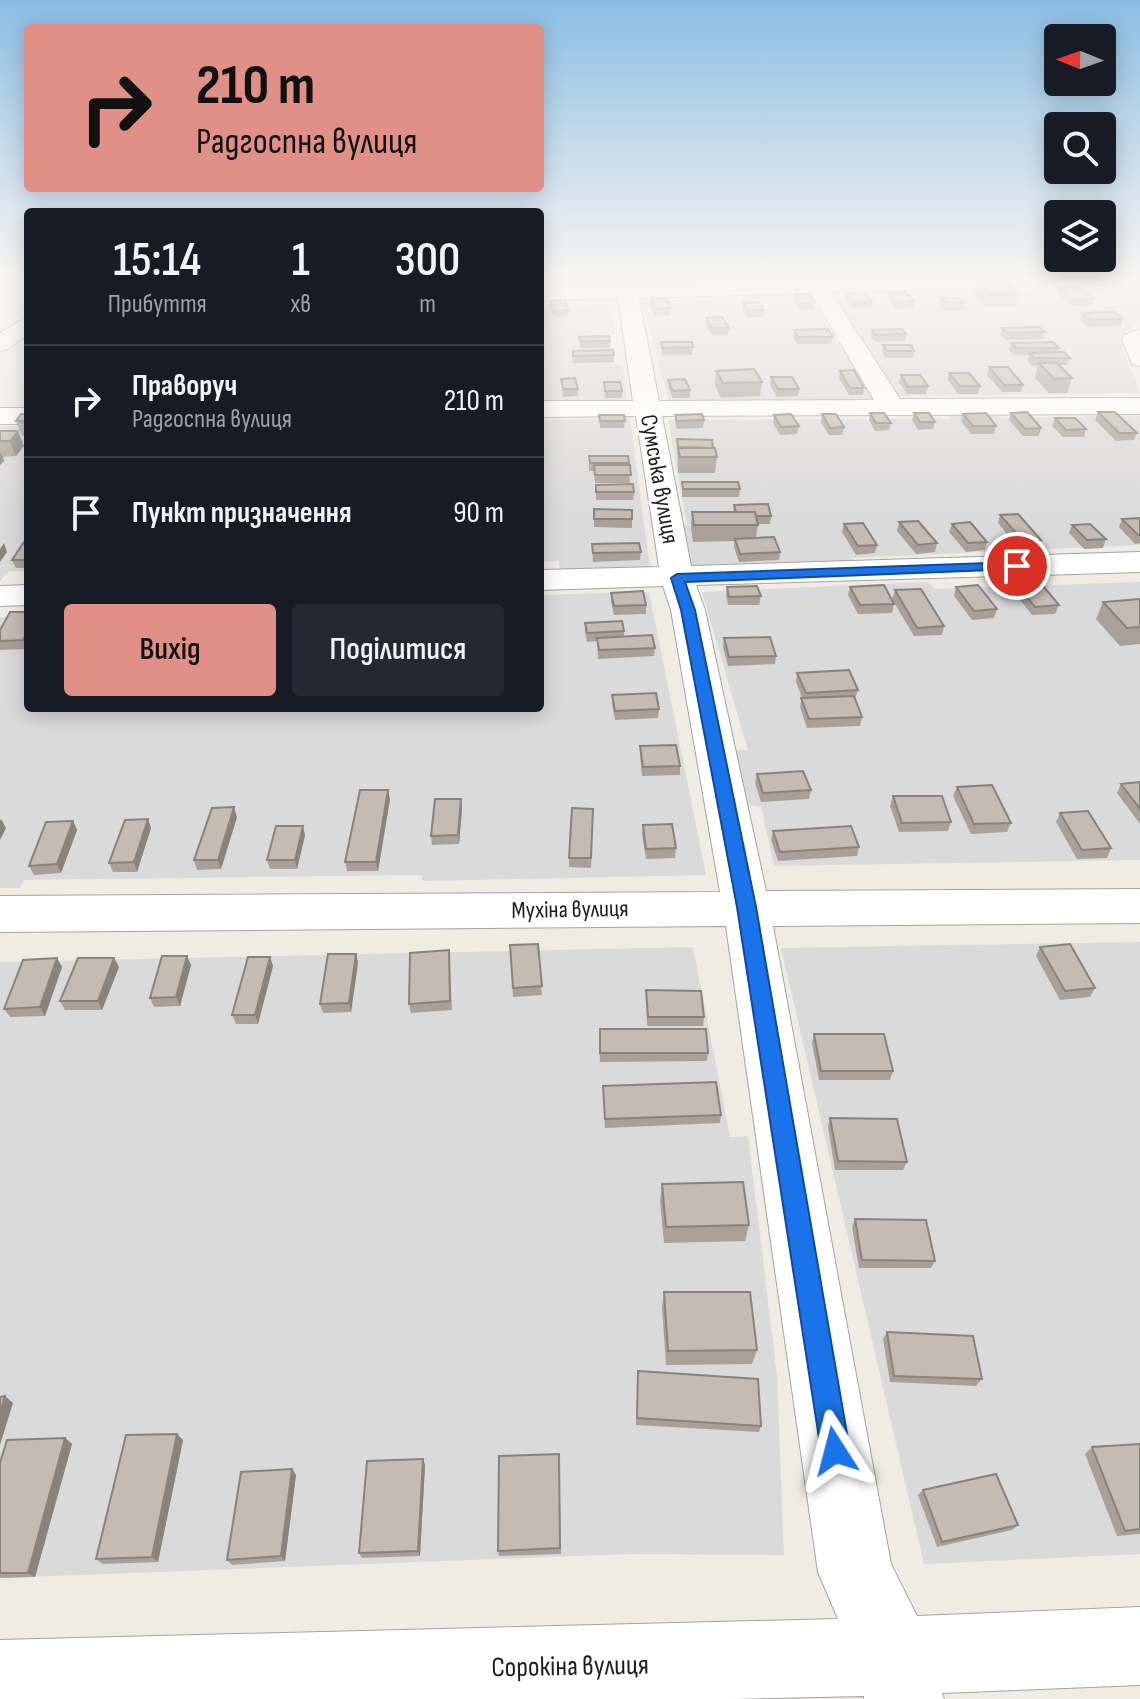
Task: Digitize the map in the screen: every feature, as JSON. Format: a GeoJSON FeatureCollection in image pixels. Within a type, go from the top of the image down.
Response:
{"type":"FeatureCollection","features":[{"type":"Feature","properties":{"kind":"street","name":"Сумська вулиця"},"geometry":{"type":"LineString","coordinates":[[639,356],[677,578],[688,610],[746,907],[855,1572],[900,1678]]}},
{"type":"Feature","properties":{"kind":"street"},"geometry":{"type":"LineString","coordinates":[[860,356],[891,406]]}},
{"type":"Feature","properties":{"kind":"street"},"geometry":{"type":"LineString","coordinates":[[544,409],[1140,406]]}},
{"type":"Feature","properties":{"kind":"street"},"geometry":{"type":"LineString","coordinates":[[0,416],[24,416]]}},
{"type":"Feature","properties":{"kind":"street"},"geometry":{"type":"LineString","coordinates":[[544,580],[1140,562]]}},
{"type":"Feature","properties":{"kind":"street"},"geometry":{"type":"LineString","coordinates":[[0,596],[24,595]]}},
{"type":"Feature","properties":{"kind":"street","name":"Мухіна вулиця"},"geometry":{"type":"LineString","coordinates":[[0,914],[1140,906]]}},
{"type":"Feature","properties":{"kind":"street","name":"Сорокіна вулиця"},"geometry":{"type":"LineString","coordinates":[[0,1679],[900,1678],[1140,1646]]}},
{"type":"Feature","properties":{"kind":"shaded area"},"geometry":{"type":"Polygon","coordinates":[[[544,356],[612,356],[614,364],[623,367],[627,400],[544,401],[544,356]]]}},
{"type":"Feature","properties":{"kind":"shaded area"},"geometry":{"type":"Polygon","coordinates":[[[657,356],[847,356],[875,399],[669,401],[657,356]]]}},
{"type":"Feature","properties":{"kind":"shaded area"},"geometry":{"type":"Polygon","coordinates":[[[872,356],[1126,356],[1140,393],[897,396],[872,356]]]}},
{"type":"Feature","properties":{"kind":"shaded area"},"geometry":{"type":"Polygon","coordinates":[[[998,414],[1001,418],[1140,416],[1140,545],[852,558],[855,562],[689,567],[679,525],[687,525],[668,420],[951,419],[949,415],[998,414]]]}},
{"type":"Feature","properties":{"kind":"shaded area"},"geometry":{"type":"Polygon","coordinates":[[[630,419],[650,568],[560,570],[559,561],[544,562],[544,420],[630,419]]]}},
{"type":"Feature","properties":{"kind":"shaded area"},"geometry":{"type":"Polygon","coordinates":[[[24,426],[24,571],[9,571],[0,581],[0,427],[24,426]]]}},
{"type":"Feature","properties":{"kind":"shaded area"},"geometry":{"type":"Polygon","coordinates":[[[928,582],[934,589],[1140,582],[1140,860],[774,866],[761,807],[747,805],[733,750],[748,750],[702,592],[928,582]]]}},
{"type":"Feature","properties":{"kind":"shaded area"},"geometry":{"type":"Polygon","coordinates":[[[649,592],[706,875],[423,881],[421,875],[24,880],[20,888],[0,888],[0,617],[24,617],[24,712],[544,712],[544,595],[649,592]]]}},
{"type":"Feature","properties":{"kind":"shaded area"},"geometry":{"type":"Polygon","coordinates":[[[1140,942],[1140,1554],[924,1564],[781,948],[1140,942]]]}},
{"type":"Feature","properties":{"kind":"shaded area"},"geometry":{"type":"Polygon","coordinates":[[[693,947],[730,1137],[748,1136],[777,1376],[784,1555],[631,1554],[0,1578],[0,962],[693,947]]]}},
{"type":"Feature","properties":{"kind":"building"},"geometry":{"type":"Polygon","coordinates":[[[1033,356],[1070,358],[1034,358],[1033,356]]]}},
{"type":"Feature","properties":{"kind":"building"},"geometry":{"type":"Polygon","coordinates":[[[1039,363],[1057,363],[1072,378],[1054,379],[1039,363]]]}},
{"type":"Feature","properties":{"kind":"building"},"geometry":{"type":"Polygon","coordinates":[[[989,367],[1008,367],[1023,385],[1004,385],[989,367]]]}},
{"type":"Feature","properties":{"kind":"building"},"geometry":{"type":"Polygon","coordinates":[[[754,369],[762,382],[723,383],[716,371],[754,369]]]}},
{"type":"Feature","properties":{"kind":"building"},"geometry":{"type":"Polygon","coordinates":[[[854,370],[864,388],[850,388],[840,371],[854,370]]]}},
{"type":"Feature","properties":{"kind":"building"},"geometry":{"type":"Polygon","coordinates":[[[949,373],[969,373],[980,386],[960,386],[949,373]]]}},
{"type":"Feature","properties":{"kind":"building"},"geometry":{"type":"Polygon","coordinates":[[[901,375],[920,375],[928,386],[908,387],[901,375]]]}},
{"type":"Feature","properties":{"kind":"building"},"geometry":{"type":"Polygon","coordinates":[[[771,377],[792,377],[799,389],[778,389],[771,377]]]}},
{"type":"Feature","properties":{"kind":"building"},"geometry":{"type":"Polygon","coordinates":[[[575,378],[578,389],[563,389],[561,379],[575,378]]]}},
{"type":"Feature","properties":{"kind":"building"},"geometry":{"type":"Polygon","coordinates":[[[685,379],[690,390],[673,391],[668,380],[685,379]]]}},
{"type":"Feature","properties":{"kind":"building"},"geometry":{"type":"Polygon","coordinates":[[[604,382],[620,382],[622,391],[605,391],[604,382]]]}},
{"type":"Feature","properties":{"kind":"building"},"geometry":{"type":"Polygon","coordinates":[[[1027,412],[1041,428],[1025,429],[1011,413],[1027,412]]]}},
{"type":"Feature","properties":{"kind":"building"},"geometry":{"type":"Polygon","coordinates":[[[1098,412],[1115,412],[1137,433],[1119,433],[1098,412]]]}},
{"type":"Feature","properties":{"kind":"building"},"geometry":{"type":"Polygon","coordinates":[[[870,413],[884,413],[891,423],[876,423],[870,413]]]}},
{"type":"Feature","properties":{"kind":"building"},"geometry":{"type":"Polygon","coordinates":[[[914,413],[929,413],[935,422],[920,422],[914,413]]]}},
{"type":"Feature","properties":{"kind":"building"},"geometry":{"type":"Polygon","coordinates":[[[986,413],[996,426],[973,426],[963,414],[986,413]]]}},
{"type":"Feature","properties":{"kind":"building"},"geometry":{"type":"Polygon","coordinates":[[[702,414],[704,420],[677,421],[675,415],[702,414]]]}},
{"type":"Feature","properties":{"kind":"building"},"geometry":{"type":"Polygon","coordinates":[[[791,414],[799,426],[781,427],[774,415],[791,414]]]}},
{"type":"Feature","properties":{"kind":"building"},"geometry":{"type":"Polygon","coordinates":[[[822,414],[836,414],[844,427],[830,428],[822,414]]]}},
{"type":"Feature","properties":{"kind":"building"},"geometry":{"type":"Polygon","coordinates":[[[599,415],[624,415],[625,421],[600,421],[599,415]]]}},
{"type":"Feature","properties":{"kind":"building"},"geometry":{"type":"Polygon","coordinates":[[[1055,418],[1075,418],[1086,429],[1066,430],[1055,418]]]}},
{"type":"Feature","properties":{"kind":"building"},"geometry":{"type":"Polygon","coordinates":[[[0,431],[18,431],[10,441],[0,441],[0,431]]]}},
{"type":"Feature","properties":{"kind":"building"},"geometry":{"type":"Polygon","coordinates":[[[677,439],[712,440],[713,448],[678,447],[677,439]]]}},
{"type":"Feature","properties":{"kind":"building"},"geometry":{"type":"Polygon","coordinates":[[[678,448],[715,448],[717,457],[680,457],[678,448]]]}},
{"type":"Feature","properties":{"kind":"building"},"geometry":{"type":"Polygon","coordinates":[[[589,456],[628,456],[629,463],[590,463],[589,456]]]}},
{"type":"Feature","properties":{"kind":"building"},"geometry":{"type":"Polygon","coordinates":[[[594,465],[630,465],[631,475],[595,475],[594,465]]]}},
{"type":"Feature","properties":{"kind":"building"},"geometry":{"type":"Polygon","coordinates":[[[682,482],[738,482],[740,489],[683,489],[682,482]]]}},
{"type":"Feature","properties":{"kind":"building"},"geometry":{"type":"Polygon","coordinates":[[[633,484],[634,492],[596,492],[596,485],[633,484]]]}},
{"type":"Feature","properties":{"kind":"building"},"geometry":{"type":"Polygon","coordinates":[[[768,504],[771,516],[736,512],[734,505],[768,504]]]}},
{"type":"Feature","properties":{"kind":"building"},"geometry":{"type":"Polygon","coordinates":[[[594,509],[632,510],[632,519],[594,519],[594,509]]]}},
{"type":"Feature","properties":{"kind":"building"},"geometry":{"type":"Polygon","coordinates":[[[692,512],[755,512],[758,525],[694,525],[692,512]]]}},
{"type":"Feature","properties":{"kind":"building"},"geometry":{"type":"Polygon","coordinates":[[[1018,514],[1041,540],[1023,541],[1000,515],[1018,514]]]}},
{"type":"Feature","properties":{"kind":"building"},"geometry":{"type":"Polygon","coordinates":[[[1139,518],[1140,535],[1122,519],[1139,518]]]}},
{"type":"Feature","properties":{"kind":"building"},"geometry":{"type":"Polygon","coordinates":[[[918,521],[937,543],[918,545],[899,522],[918,521]]]}},
{"type":"Feature","properties":{"kind":"building"},"geometry":{"type":"Polygon","coordinates":[[[970,522],[987,542],[968,543],[952,524],[970,522]]]}},
{"type":"Feature","properties":{"kind":"building"},"geometry":{"type":"Polygon","coordinates":[[[863,523],[877,545],[858,546],[844,524],[863,523]]]}},
{"type":"Feature","properties":{"kind":"building"},"geometry":{"type":"Polygon","coordinates":[[[1090,524],[1106,539],[1087,540],[1072,525],[1090,524]]]}},
{"type":"Feature","properties":{"kind":"building"},"geometry":{"type":"Polygon","coordinates":[[[774,537],[780,552],[740,554],[735,539],[774,537]]]}},
{"type":"Feature","properties":{"kind":"building"},"geometry":{"type":"Polygon","coordinates":[[[24,542],[24,560],[12,560],[24,542]]]}},
{"type":"Feature","properties":{"kind":"building"},"geometry":{"type":"Polygon","coordinates":[[[639,543],[641,552],[593,553],[592,544],[639,543]]]}},
{"type":"Feature","properties":{"kind":"building"},"geometry":{"type":"Polygon","coordinates":[[[1038,580],[1059,605],[1035,607],[1015,582],[1038,580]]]}},
{"type":"Feature","properties":{"kind":"building"},"geometry":{"type":"Polygon","coordinates":[[[884,585],[894,604],[860,605],[850,587],[884,585]]]}},
{"type":"Feature","properties":{"kind":"building"},"geometry":{"type":"Polygon","coordinates":[[[978,585],[997,609],[974,611],[956,587],[978,585]]]}},
{"type":"Feature","properties":{"kind":"building"},"geometry":{"type":"Polygon","coordinates":[[[757,586],[761,596],[729,597],[727,587],[757,586]]]}},
{"type":"Feature","properties":{"kind":"building"},"geometry":{"type":"Polygon","coordinates":[[[921,589],[944,626],[917,628],[895,590],[921,589]]]}},
{"type":"Feature","properties":{"kind":"building"},"geometry":{"type":"Polygon","coordinates":[[[643,591],[646,605],[614,606],[611,593],[643,591]]]}},
{"type":"Feature","properties":{"kind":"building"},"geometry":{"type":"Polygon","coordinates":[[[1140,599],[1140,627],[1127,628],[1103,602],[1140,599]]]}},
{"type":"Feature","properties":{"kind":"building"},"geometry":{"type":"Polygon","coordinates":[[[10,612],[24,612],[23,640],[0,641],[0,630],[10,612]]]}},
{"type":"Feature","properties":{"kind":"building"},"geometry":{"type":"Polygon","coordinates":[[[622,621],[624,631],[587,633],[585,623],[622,621]]]}},
{"type":"Feature","properties":{"kind":"building"},"geometry":{"type":"Polygon","coordinates":[[[652,635],[655,648],[599,650],[597,638],[652,635]]]}},
{"type":"Feature","properties":{"kind":"building"},"geometry":{"type":"Polygon","coordinates":[[[770,637],[776,656],[729,657],[724,638],[770,637]]]}},
{"type":"Feature","properties":{"kind":"building"},"geometry":{"type":"Polygon","coordinates":[[[849,670],[858,690],[806,693],[797,673],[849,670]]]}},
{"type":"Feature","properties":{"kind":"building"},"geometry":{"type":"Polygon","coordinates":[[[656,693],[659,709],[615,711],[612,695],[656,693]]]}},
{"type":"Feature","properties":{"kind":"building"},"geometry":{"type":"Polygon","coordinates":[[[854,696],[862,717],[809,719],[801,698],[854,696]]]}},
{"type":"Feature","properties":{"kind":"building"},"geometry":{"type":"Polygon","coordinates":[[[676,745],[680,766],[643,767],[640,746],[676,745]]]}},
{"type":"Feature","properties":{"kind":"building"},"geometry":{"type":"Polygon","coordinates":[[[803,771],[811,790],[763,793],[757,774],[803,771]]]}},
{"type":"Feature","properties":{"kind":"building"},"geometry":{"type":"Polygon","coordinates":[[[1140,782],[1140,809],[1121,784],[1140,782]]]}},
{"type":"Feature","properties":{"kind":"building"},"geometry":{"type":"Polygon","coordinates":[[[992,785],[1011,823],[974,824],[957,787],[992,785]]]}},
{"type":"Feature","properties":{"kind":"building"},"geometry":{"type":"Polygon","coordinates":[[[360,790],[388,790],[376,862],[345,862],[360,790]]]}},
{"type":"Feature","properties":{"kind":"building"},"geometry":{"type":"Polygon","coordinates":[[[893,796],[942,796],[951,822],[902,823],[893,796]]]}},
{"type":"Feature","properties":{"kind":"building"},"geometry":{"type":"Polygon","coordinates":[[[435,799],[461,799],[458,835],[431,836],[435,799]]]}},
{"type":"Feature","properties":{"kind":"building"},"geometry":{"type":"Polygon","coordinates":[[[234,807],[218,860],[194,860],[212,808],[234,807]]]}},
{"type":"Feature","properties":{"kind":"building"},"geometry":{"type":"Polygon","coordinates":[[[572,808],[593,809],[591,858],[569,858],[572,808]]]}},
{"type":"Feature","properties":{"kind":"building"},"geometry":{"type":"Polygon","coordinates":[[[1088,811],[1111,848],[1082,850],[1060,813],[1088,811]]]}},
{"type":"Feature","properties":{"kind":"building"},"geometry":{"type":"Polygon","coordinates":[[[148,819],[134,862],[109,863],[125,820],[148,819]]]}},
{"type":"Feature","properties":{"kind":"building"},"geometry":{"type":"Polygon","coordinates":[[[73,821],[57,864],[29,866],[46,822],[73,821]]]}},
{"type":"Feature","properties":{"kind":"building"},"geometry":{"type":"Polygon","coordinates":[[[672,824],[676,848],[646,849],[643,825],[672,824]]]}},
{"type":"Feature","properties":{"kind":"building"},"geometry":{"type":"Polygon","coordinates":[[[276,826],[303,826],[295,860],[267,860],[276,826]]]}},
{"type":"Feature","properties":{"kind":"building"},"geometry":{"type":"Polygon","coordinates":[[[851,826],[859,847],[780,852],[773,831],[851,826]]]}},
{"type":"Feature","properties":{"kind":"building"},"geometry":{"type":"Polygon","coordinates":[[[538,944],[542,986],[513,988],[510,945],[538,944]]]}},
{"type":"Feature","properties":{"kind":"building"},"geometry":{"type":"Polygon","coordinates":[[[1070,944],[1095,988],[1065,991],[1040,947],[1070,944]]]}},
{"type":"Feature","properties":{"kind":"building"},"geometry":{"type":"Polygon","coordinates":[[[449,950],[450,1001],[409,1004],[410,953],[449,950]]]}},
{"type":"Feature","properties":{"kind":"building"},"geometry":{"type":"Polygon","coordinates":[[[328,954],[356,954],[349,1003],[320,1004],[328,954]]]}},
{"type":"Feature","properties":{"kind":"building"},"geometry":{"type":"Polygon","coordinates":[[[162,956],[187,956],[176,997],[150,998],[162,956]]]}},
{"type":"Feature","properties":{"kind":"building"},"geometry":{"type":"Polygon","coordinates":[[[248,957],[270,957],[255,1015],[232,1015],[248,957]]]}},
{"type":"Feature","properties":{"kind":"building"},"geometry":{"type":"Polygon","coordinates":[[[57,958],[40,1007],[4,1009],[23,960],[57,958]]]}},
{"type":"Feature","properties":{"kind":"building"},"geometry":{"type":"Polygon","coordinates":[[[78,958],[114,958],[98,1001],[60,1001],[78,958]]]}},
{"type":"Feature","properties":{"kind":"building"},"geometry":{"type":"Polygon","coordinates":[[[646,990],[701,991],[704,1017],[648,1017],[646,990]]]}},
{"type":"Feature","properties":{"kind":"building"},"geometry":{"type":"Polygon","coordinates":[[[600,1029],[706,1029],[708,1053],[600,1053],[600,1029]]]}},
{"type":"Feature","properties":{"kind":"building"},"geometry":{"type":"Polygon","coordinates":[[[814,1034],[884,1034],[893,1071],[821,1071],[814,1034]]]}},
{"type":"Feature","properties":{"kind":"building"},"geometry":{"type":"Polygon","coordinates":[[[716,1082],[721,1115],[605,1119],[603,1086],[716,1082]]]}},
{"type":"Feature","properties":{"kind":"building"},"geometry":{"type":"Polygon","coordinates":[[[830,1118],[897,1119],[907,1162],[838,1161],[830,1118]]]}},
{"type":"Feature","properties":{"kind":"building"},"geometry":{"type":"Polygon","coordinates":[[[743,1182],[749,1225],[666,1227],[662,1184],[743,1182]]]}},
{"type":"Feature","properties":{"kind":"building"},"geometry":{"type":"Polygon","coordinates":[[[855,1219],[926,1220],[935,1261],[862,1260],[855,1219]]]}},
{"type":"Feature","properties":{"kind":"building"},"geometry":{"type":"Polygon","coordinates":[[[664,1292],[750,1292],[757,1350],[668,1351],[664,1292]]]}},
{"type":"Feature","properties":{"kind":"building"},"geometry":{"type":"Polygon","coordinates":[[[887,1332],[973,1336],[982,1379],[894,1376],[887,1332]]]}},
{"type":"Feature","properties":{"kind":"building"},"geometry":{"type":"Polygon","coordinates":[[[638,1371],[758,1379],[761,1426],[637,1418],[638,1371]]]}},
{"type":"Feature","properties":{"kind":"building"},"geometry":{"type":"Polygon","coordinates":[[[177,1434],[152,1557],[96,1559],[126,1435],[177,1434]]]}},
{"type":"Feature","properties":{"kind":"building"},"geometry":{"type":"Polygon","coordinates":[[[65,1438],[28,1573],[0,1573],[0,1463],[7,1440],[65,1438]]]}},
{"type":"Feature","properties":{"kind":"building"},"geometry":{"type":"Polygon","coordinates":[[[1140,1444],[1140,1529],[1125,1531],[1092,1447],[1140,1444]]]}},
{"type":"Feature","properties":{"kind":"building"},"geometry":{"type":"Polygon","coordinates":[[[559,1454],[560,1548],[498,1551],[499,1456],[559,1454]]]}},
{"type":"Feature","properties":{"kind":"building"},"geometry":{"type":"Polygon","coordinates":[[[423,1459],[418,1551],[359,1553],[367,1461],[423,1459]]]}},
{"type":"Feature","properties":{"kind":"building"},"geometry":{"type":"Polygon","coordinates":[[[292,1469],[281,1556],[227,1560],[241,1472],[292,1469]]]}},
{"type":"Feature","properties":{"kind":"building"},"geometry":{"type":"Polygon","coordinates":[[[996,1474],[1018,1525],[942,1542],[923,1490],[996,1474]]]}},
{"type":"Feature","properties":{"kind":"route"},"geometry":{"type":"LineString","coordinates":[[835,1451],[746,907],[688,610],[677,578],[1017,566]]}}]}
